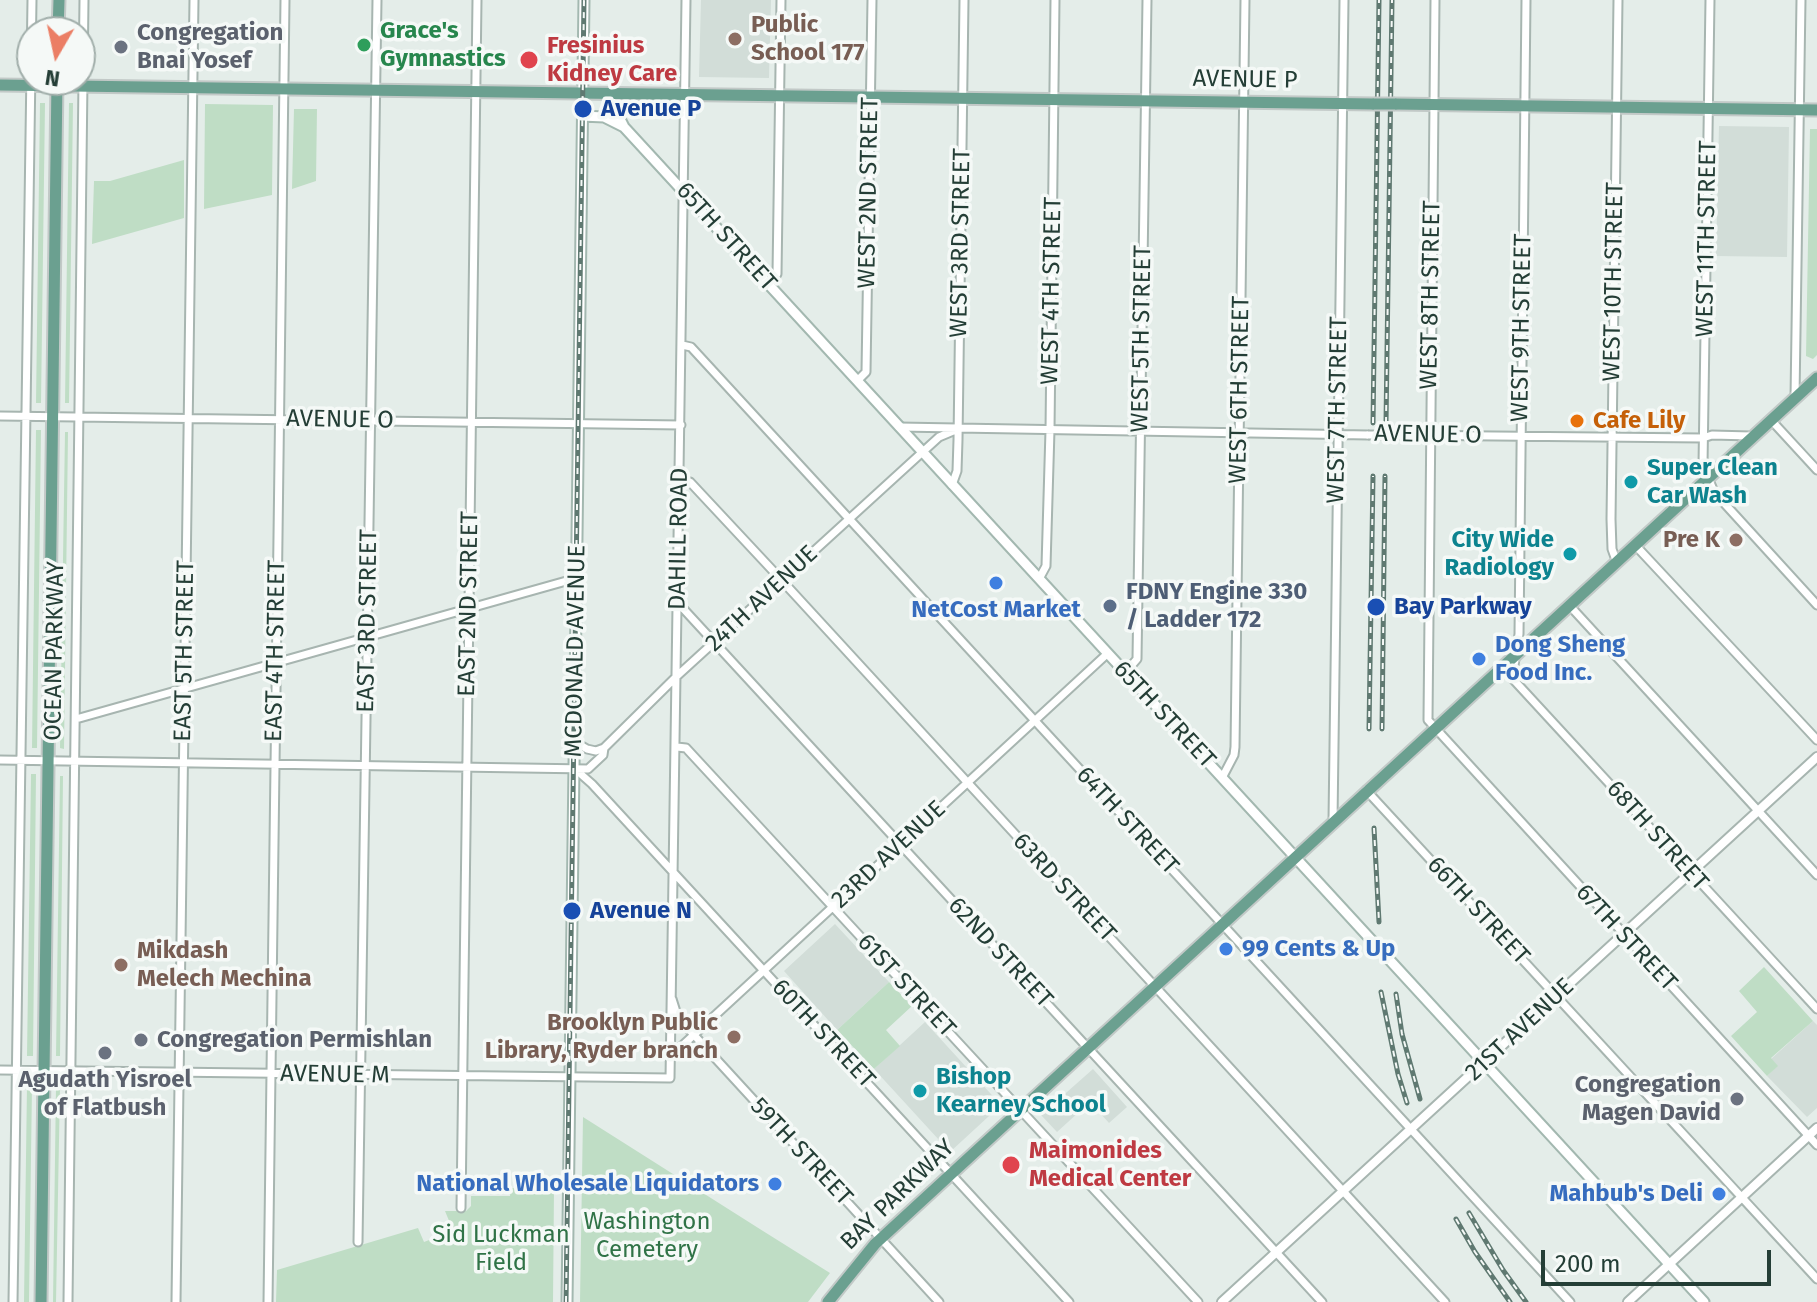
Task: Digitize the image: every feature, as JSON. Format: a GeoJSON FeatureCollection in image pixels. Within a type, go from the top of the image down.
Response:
{"type":"FeatureCollection","features":[{"type":"Feature","properties":{"kind":"main road","name":"MCDONALD AVENUE"},"geometry":{"type":"LineString","coordinates":[[567,1302],[584,0]]}},
{"type":"Feature","properties":{"kind":"main road","name":"AVENUE P"},"geometry":{"type":"LineString","coordinates":[[96,87],[1817,110]]}},
{"type":"Feature","properties":{"kind":"main road","name":"65TH STREET"},"geometry":{"type":"LineString","coordinates":[[607,93],[624,127],[1704,1302]]}},
{"type":"Feature","properties":{"kind":"main road","name":"OCEAN PARKWAY"},"geometry":{"type":"LineString","coordinates":[[41,1302],[57,96]]}},
{"type":"Feature","properties":{"kind":"main road"},"geometry":{"type":"LineString","coordinates":[[582,116],[604,117],[624,127]]}},
{"type":"Feature","properties":{"kind":"main road","name":"BAY PARKWAY"},"geometry":{"type":"LineString","coordinates":[[828,1302],[860,1259],[881,1239],[1817,378]]}},
{"type":"Feature","properties":{"kind":"street","name":"EAST 5TH STREET"},"geometry":{"type":"LineString","coordinates":[[176,1302],[194,0]]}},
{"type":"Feature","properties":{"kind":"street","name":"EAST 4TH STREET"},"geometry":{"type":"LineString","coordinates":[[268,1302],[285,0]]}},
{"type":"Feature","properties":{"kind":"street","name":"EAST 3RD STREET"},"geometry":{"type":"LineString","coordinates":[[358,1242],[377,0]]}},
{"type":"Feature","properties":{"kind":"street","name":"EAST 2ND STREET"},"geometry":{"type":"LineString","coordinates":[[461,1208],[477,0]]}},
{"type":"Feature","properties":{"kind":"street","name":"DAHILL ROAD"},"geometry":{"type":"LineString","coordinates":[[670,1078],[686,0]]}},
{"type":"Feature","properties":{"kind":"street"},"geometry":{"type":"LineString","coordinates":[[769,285],[777,274],[781,0]]}},
{"type":"Feature","properties":{"kind":"street","name":"WEST 2ND STREET"},"geometry":{"type":"LineString","coordinates":[[857,381],[866,372],[872,0]]}},
{"type":"Feature","properties":{"kind":"street","name":"WEST 3RD STREET"},"geometry":{"type":"LineString","coordinates":[[952,485],[957,471],[964,0]]}},
{"type":"Feature","properties":{"kind":"street","name":"WEST 4TH STREET"},"geometry":{"type":"LineString","coordinates":[[1039,579],[1046,566],[1050,430],[1055,0]]}},
{"type":"Feature","properties":{"kind":"street","name":"WEST 5TH STREET"},"geometry":{"type":"LineString","coordinates":[[1125,673],[1137,659],[1147,0]]}},
{"type":"Feature","properties":{"kind":"street","name":"WEST 6TH STREET"},"geometry":{"type":"LineString","coordinates":[[1222,778],[1235,747],[1245,0]]}},
{"type":"Feature","properties":{"kind":"street","name":"WEST 7TH STREET"},"geometry":{"type":"LineString","coordinates":[[1333,821],[1344,0]]}},
{"type":"Feature","properties":{"kind":"street","name":"WEST 8TH STREET"},"geometry":{"type":"LineString","coordinates":[[1435,0],[1426,714],[1435,730]]}},
{"type":"Feature","properties":{"kind":"street","name":"WEST 9TH STREET"},"geometry":{"type":"LineString","coordinates":[[1515,656],[1519,634],[1526,0]]}},
{"type":"Feature","properties":{"kind":"street","name":"WEST 10TH STREET"},"geometry":{"type":"LineString","coordinates":[[1617,563],[1612,549],[1611,519],[1618,0]]}},
{"type":"Feature","properties":{"kind":"street","name":"WEST 11TH STREET"},"geometry":{"type":"LineString","coordinates":[[1708,478],[1703,465],[1703,438],[1710,0]]}},
{"type":"Feature","properties":{"kind":"street"},"geometry":{"type":"LineString","coordinates":[[1795,397],[1801,0]]}},
{"type":"Feature","properties":{"kind":"street","name":"OCEAN PARKWAY"},"geometry":{"type":"LineString","coordinates":[[13,1302],[31,96]]}},
{"type":"Feature","properties":{"kind":"street","name":"OCEAN PARKWAY"},"geometry":{"type":"LineString","coordinates":[[68,1302],[84,96]]}},
{"type":"Feature","properties":{"kind":"street","name":"64TH STREET"},"geometry":{"type":"LineString","coordinates":[[682,345],[691,347],[1570,1302]]}},
{"type":"Feature","properties":{"kind":"street","name":"AVENUE O"},"geometry":{"type":"LineString","coordinates":[[0,416],[681,425]]}},
{"type":"Feature","properties":{"kind":"street"},"geometry":{"type":"LineString","coordinates":[[1771,420],[1817,470]]}},
{"type":"Feature","properties":{"kind":"street","name":"AVENUE O"},"geometry":{"type":"LineString","coordinates":[[899,427],[1612,438],[1753,436]]}},
{"type":"Feature","properties":{"kind":"street"},"geometry":{"type":"LineString","coordinates":[[922,452],[939,437],[958,429]]}},
{"type":"Feature","properties":{"kind":"street","name":"24TH AVENUE"},"geometry":{"type":"LineString","coordinates":[[575,769],[588,769],[603,755],[604,748],[677,676],[922,452]]}},
{"type":"Feature","properties":{"kind":"street"},"geometry":{"type":"LineString","coordinates":[[1708,478],[1714,492],[1817,605]]}},
{"type":"Feature","properties":{"kind":"street","name":"63RD STREET"},"geometry":{"type":"LineString","coordinates":[[680,479],[690,482],[782,580],[1445,1302]]}},
{"type":"Feature","properties":{"kind":"street"},"geometry":{"type":"LineString","coordinates":[[1636,546],[1817,740]]}},
{"type":"Feature","properties":{"kind":"street"},"geometry":{"type":"LineString","coordinates":[[76,719],[577,578]]}},
{"type":"Feature","properties":{"kind":"street","name":"62ND STREET"},"geometry":{"type":"LineString","coordinates":[[678,603],[1322,1302]]}},
{"type":"Feature","properties":{"kind":"street"},"geometry":{"type":"LineString","coordinates":[[1570,606],[1817,875]]}},
{"type":"Feature","properties":{"kind":"street","name":"23RD AVENUE"},"geometry":{"type":"LineString","coordinates":[[671,1056],[1107,654]]}},
{"type":"Feature","properties":{"kind":"street","name":"68TH STREET"},"geometry":{"type":"LineString","coordinates":[[1515,656],[1512,678],[1817,1009]]}},
{"type":"Feature","properties":{"kind":"street","name":"67TH STREET"},"geometry":{"type":"LineString","coordinates":[[1435,730],[1817,1145]]}},
{"type":"Feature","properties":{"kind":"street"},"geometry":{"type":"LineString","coordinates":[[575,737],[587,749],[596,751],[604,748]]}},
{"type":"Feature","properties":{"kind":"street","name":"61ST STREET"},"geometry":{"type":"LineString","coordinates":[[677,747],[686,748],[1198,1302]]}},
{"type":"Feature","properties":{"kind":"street","name":"21ST AVENUE"},"geometry":{"type":"LineString","coordinates":[[1222,1302],[1817,757]]}},
{"type":"Feature","properties":{"kind":"street"},"geometry":{"type":"LineString","coordinates":[[0,760],[575,769]]}},
{"type":"Feature","properties":{"kind":"street","name":"60TH STREET"},"geometry":{"type":"LineString","coordinates":[[575,769],[1069,1302]]}},
{"type":"Feature","properties":{"kind":"street","name":"66TH STREET"},"geometry":{"type":"LineString","coordinates":[[1366,790],[1817,1279]]}},
{"type":"Feature","properties":{"kind":"street","name":"59TH STREET"},"geometry":{"type":"LineString","coordinates":[[672,997],[677,1015],[939,1302]]}},
{"type":"Feature","properties":{"kind":"street","name":"AVENUE M"},"geometry":{"type":"LineString","coordinates":[[0,1070],[670,1078]]}},
{"type":"Feature","properties":{"kind":"street"},"geometry":{"type":"LineString","coordinates":[[1628,1302],[1817,1128]]}},
{"type":"Feature","properties":{"kind":"shaded area","name":"Public School 177"},"geometry":{"type":"Polygon","coordinates":[[[701,0],[771,0],[769,78],[699,77],[701,0]]]}},
{"type":"Feature","properties":{"kind":"shaded area"},"geometry":{"type":"Polygon","coordinates":[[[1719,126],[1789,127],[1787,257],[1716,256],[1719,126]]]}},
{"type":"Feature","properties":{"kind":"shaded area"},"geometry":{"type":"Polygon","coordinates":[[[835,924],[889,982],[837,1030],[784,971],[835,924]]]}},
{"type":"Feature","properties":{"kind":"shaded area"},"geometry":{"type":"Polygon","coordinates":[[[1813,1021],[1817,1025],[1817,1108],[1807,1117],[1767,1076],[1777,1066],[1771,1059],[1813,1021]]]}},
{"type":"Feature","properties":{"kind":"shaded area"},"geometry":{"type":"Polygon","coordinates":[[[925,1022],[1001,1105],[950,1152],[874,1069],[925,1022]]]}},
{"type":"Feature","properties":{"kind":"shaded area"},"geometry":{"type":"Polygon","coordinates":[[[1093,1069],[1127,1107],[1109,1123],[1090,1102],[1057,1132],[1041,1115],[1093,1069]]]}},
{"type":"Feature","properties":{"kind":"green space"},"geometry":{"type":"Polygon","coordinates":[[[40,103],[45,103],[41,403],[36,403],[40,103]]]}},
{"type":"Feature","properties":{"kind":"green space"},"geometry":{"type":"Polygon","coordinates":[[[69,103],[73,103],[69,403],[65,403],[69,103]]]}},
{"type":"Feature","properties":{"kind":"green space"},"geometry":{"type":"Polygon","coordinates":[[[205,104],[273,105],[272,195],[204,209],[205,104]]]}},
{"type":"Feature","properties":{"kind":"green space"},"geometry":{"type":"Polygon","coordinates":[[[294,109],[317,109],[316,181],[292,189],[294,109]]]}},
{"type":"Feature","properties":{"kind":"green space"},"geometry":{"type":"Polygon","coordinates":[[[1810,129],[1817,129],[1817,355],[1813,359],[1806,356],[1810,129]]]}},
{"type":"Feature","properties":{"kind":"green space"},"geometry":{"type":"Polygon","coordinates":[[[184,160],[184,218],[92,244],[94,181],[110,181],[184,160]]]}},
{"type":"Feature","properties":{"kind":"green space"},"geometry":{"type":"Polygon","coordinates":[[[36,430],[41,430],[37,748],[32,748],[36,430]]]}},
{"type":"Feature","properties":{"kind":"green space"},"geometry":{"type":"Polygon","coordinates":[[[65,432],[68,432],[64,749],[60,748],[65,432]]]}},
{"type":"Feature","properties":{"kind":"green space"},"geometry":{"type":"Polygon","coordinates":[[[31,774],[36,774],[33,1056],[27,1056],[31,774]]]}},
{"type":"Feature","properties":{"kind":"green space"},"geometry":{"type":"Polygon","coordinates":[[[60,776],[63,776],[60,1056],[56,1056],[60,776]]]}},
{"type":"Feature","properties":{"kind":"green space"},"geometry":{"type":"Polygon","coordinates":[[[1764,967],[1813,1021],[1771,1058],[1778,1066],[1767,1076],[1731,1036],[1757,1012],[1739,991],[1764,967]]]}},
{"type":"Feature","properties":{"kind":"green space"},"geometry":{"type":"Polygon","coordinates":[[[889,982],[912,1006],[886,1030],[900,1046],[874,1069],[837,1030],[889,982]]]}},
{"type":"Feature","properties":{"kind":"green space"},"geometry":{"type":"Polygon","coordinates":[[[27,1085],[32,1085],[29,1302],[24,1302],[27,1085]]]}},
{"type":"Feature","properties":{"kind":"green space"},"geometry":{"type":"Polygon","coordinates":[[[56,1086],[60,1086],[56,1302],[53,1302],[56,1086]]]}},
{"type":"Feature","properties":{"kind":"green space","name":"Washington Cemetery"},"geometry":{"type":"Polygon","coordinates":[[[583,1117],[830,1273],[808,1302],[580,1302],[583,1117]]]}},
{"type":"Feature","properties":{"kind":"green space","name":"Sid Luckman Field"},"geometry":{"type":"Polygon","coordinates":[[[511,1188],[554,1189],[553,1302],[276,1302],[277,1270],[418,1228],[424,1242],[450,1232],[452,1228],[445,1211],[466,1211],[471,1206],[471,1196],[510,1196],[511,1188]]]}},
{"type":"Feature","properties":{"kind":"railway"},"geometry":{"type":"LineString","coordinates":[[566,1302],[584,0]]}},
{"type":"Feature","properties":{"kind":"railway"},"geometry":{"type":"LineString","coordinates":[[1373,423],[1379,0]]}},
{"type":"Feature","properties":{"kind":"railway"},"geometry":{"type":"LineString","coordinates":[[1386,423],[1392,0]]}},
{"type":"Feature","properties":{"kind":"railway"},"geometry":{"type":"LineString","coordinates":[[1369,729],[1373,476]]}},
{"type":"Feature","properties":{"kind":"railway"},"geometry":{"type":"LineString","coordinates":[[1382,729],[1385,476]]}},
{"type":"Feature","properties":{"kind":"railway"},"geometry":{"type":"LineString","coordinates":[[1374,828],[1379,922]]}},
{"type":"Feature","properties":{"kind":"railway"},"geometry":{"type":"LineString","coordinates":[[1381,992],[1407,1103]]}},
{"type":"Feature","properties":{"kind":"railway"},"geometry":{"type":"LineString","coordinates":[[1396,994],[1402,1034],[1420,1099]]}},
{"type":"Feature","properties":{"kind":"railway"},"geometry":{"type":"LineString","coordinates":[[1469,1213],[1526,1302]]}},
{"type":"Feature","properties":{"kind":"railway"},"geometry":{"type":"LineString","coordinates":[[1456,1219],[1510,1302]]}},
{"type":"Feature","properties":{"kind":"place","name":"Public School 177"},"geometry":{"type":"Point","coordinates":[735,39]}},
{"type":"Feature","properties":{"kind":"place","name":"Grace's Gymnastics"},"geometry":{"type":"Point","coordinates":[364,45]}},
{"type":"Feature","properties":{"kind":"place","name":"Congregation Bnai Yosef"},"geometry":{"type":"Point","coordinates":[121,47]}},
{"type":"Feature","properties":{"kind":"place","name":"Fresinius Kidney Care"},"geometry":{"type":"Point","coordinates":[529,60]}},
{"type":"Feature","properties":{"kind":"place","name":"Avenue P"},"geometry":{"type":"Point","coordinates":[583,109]}},
{"type":"Feature","properties":{"kind":"place","name":"Cafe Lily"},"geometry":{"type":"Point","coordinates":[1577,421]}},
{"type":"Feature","properties":{"kind":"place","name":"Super Clean Car Wash"},"geometry":{"type":"Point","coordinates":[1631,482]}},
{"type":"Feature","properties":{"kind":"place","name":"Pre K"},"geometry":{"type":"Point","coordinates":[1736,540]}},
{"type":"Feature","properties":{"kind":"place","name":"City Wide Radiology"},"geometry":{"type":"Point","coordinates":[1570,554]}},
{"type":"Feature","properties":{"kind":"place","name":"NetCost Market"},"geometry":{"type":"Point","coordinates":[996,583]}},
{"type":"Feature","properties":{"kind":"place","name":"FDNY Engine 330 / Ladder 172"},"geometry":{"type":"Point","coordinates":[1110,606]}},
{"type":"Feature","properties":{"kind":"place","name":"Bay Parkway"},"geometry":{"type":"Point","coordinates":[1376,607]}},
{"type":"Feature","properties":{"kind":"place","name":"Dong Sheng Food Inc."},"geometry":{"type":"Point","coordinates":[1479,659]}},
{"type":"Feature","properties":{"kind":"place","name":"Avenue N"},"geometry":{"type":"Point","coordinates":[572,911]}},
{"type":"Feature","properties":{"kind":"place","name":"99 Cents & Up"},"geometry":{"type":"Point","coordinates":[1226,949]}},
{"type":"Feature","properties":{"kind":"place","name":"Mikdash Melech Mechina"},"geometry":{"type":"Point","coordinates":[121,965]}},
{"type":"Feature","properties":{"kind":"place","name":"Brooklyn Public Library, Ryder branch"},"geometry":{"type":"Point","coordinates":[734,1037]}},
{"type":"Feature","properties":{"kind":"place","name":"Congregation Permishlan"},"geometry":{"type":"Point","coordinates":[141,1040]}},
{"type":"Feature","properties":{"kind":"place","name":"Agudath Yisroel of Flatbush"},"geometry":{"type":"Point","coordinates":[105,1053]}},
{"type":"Feature","properties":{"kind":"place","name":"Bishop Kearney School"},"geometry":{"type":"Point","coordinates":[920,1091]}},
{"type":"Feature","properties":{"kind":"place","name":"Congregation Magen David"},"geometry":{"type":"Point","coordinates":[1737,1099]}},
{"type":"Feature","properties":{"kind":"place","name":"Maimonides Medical Center"},"geometry":{"type":"Point","coordinates":[1011,1165]}},
{"type":"Feature","properties":{"kind":"place","name":"National Wholesale Liquidators"},"geometry":{"type":"Point","coordinates":[775,1184]}},
{"type":"Feature","properties":{"kind":"place","name":"Mahbub's Deli"},"geometry":{"type":"Point","coordinates":[1719,1194]}}]}
